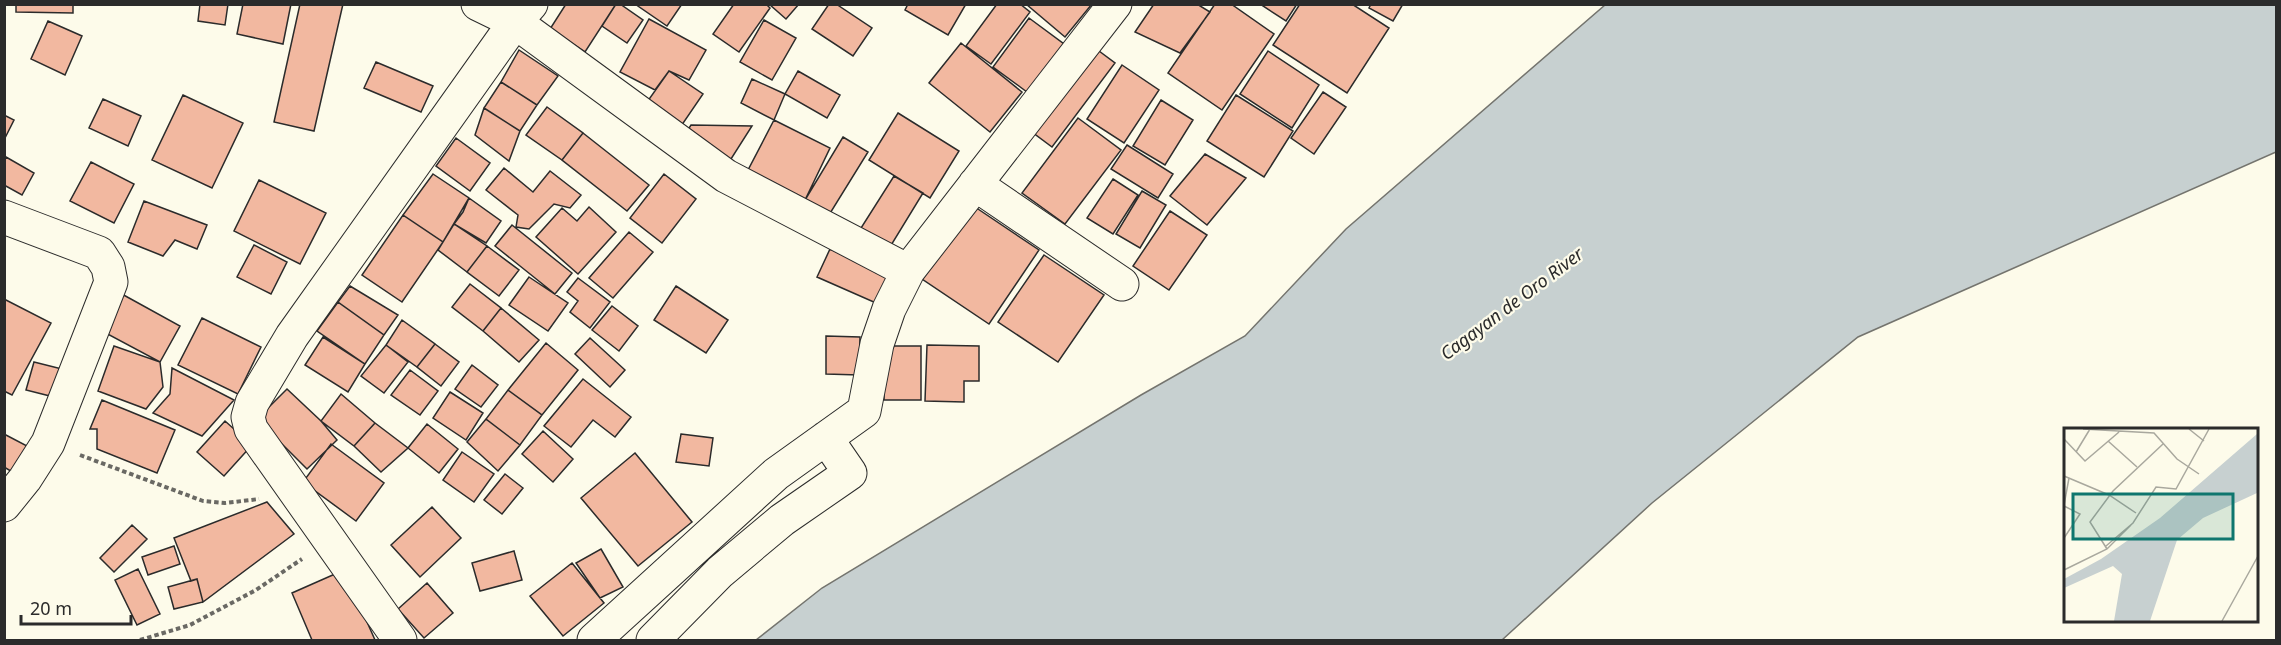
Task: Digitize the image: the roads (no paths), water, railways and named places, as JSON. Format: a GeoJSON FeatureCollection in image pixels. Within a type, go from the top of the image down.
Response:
{"type":"FeatureCollection","features":[{"type":"Feature","properties":{"kind":"street"},"geometry":{"type":"LineString","coordinates":[[478,4],[523,13],[726,176],[908,271]]}},
{"type":"Feature","properties":{"kind":"street"},"geometry":{"type":"LineString","coordinates":[[594,640],[776,474],[864,411],[877,344],[888,309],[908,271],[1115,4]]}},
{"type":"Feature","properties":{"kind":"street"},"geometry":{"type":"LineString","coordinates":[[400,640],[331,539],[250,429],[248,417],[252,403],[292,336],[523,13]]}},
{"type":"Feature","properties":{"kind":"street"},"geometry":{"type":"LineString","coordinates":[[975,184],[1122,284]]}},
{"type":"Feature","properties":{"kind":"street"},"geometry":{"type":"LineString","coordinates":[[4,217],[99,254],[108,267],[111,282],[48,443],[4,506]]}},
{"type":"Feature","properties":{"kind":"street"},"geometry":{"type":"LineString","coordinates":[[653,640],[720,572],[783,520],[850,472],[825,438]]}},
{"type":"Feature","properties":{"kind":"water","name":"Cagayan de Oro River"},"geometry":{"type":"Polygon","coordinates":[[[1605,5],[2276,5],[2276,152],[1858,337],[1652,503],[1502,640],[756,640],[822,588],[1141,395],[1245,336],[1346,229],[1605,5]]]}}]}
